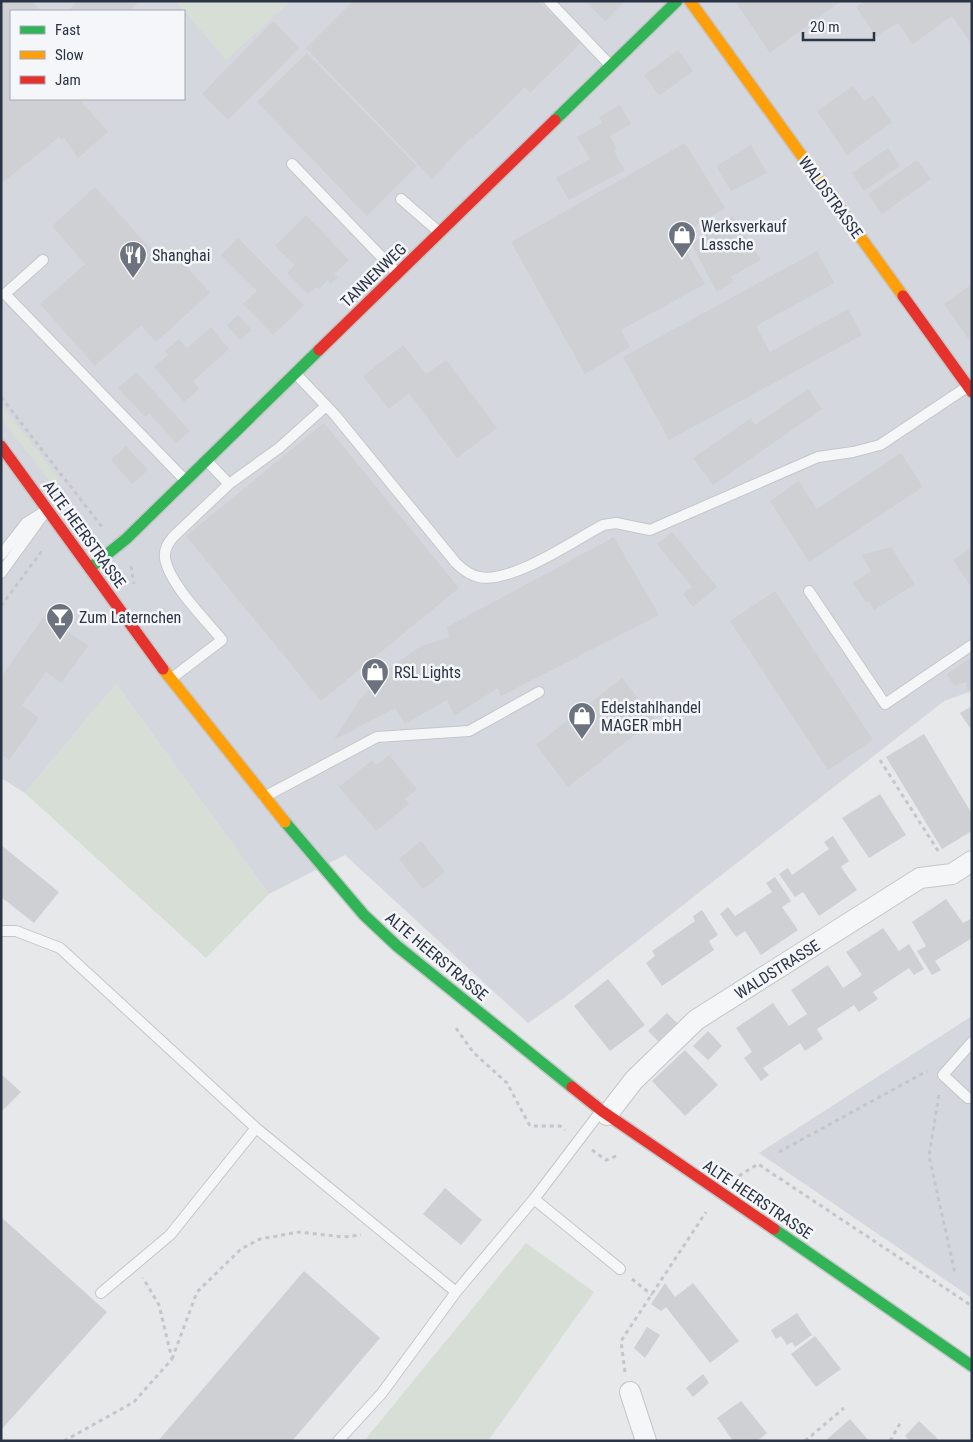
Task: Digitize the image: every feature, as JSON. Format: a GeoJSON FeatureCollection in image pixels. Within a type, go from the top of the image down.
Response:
{"type":"FeatureCollection","features":[{"type":"Feature","properties":{"kind":"street","name":"TANNENWEG"},"geometry":{"type":"LineString","coordinates":[[90,568],[117,548],[677,1]]}},
{"type":"Feature","properties":{"kind":"street","name":"WALDSTRASSE"},"geometry":{"type":"LineString","coordinates":[[690,1],[970,389]]}},
{"type":"Feature","properties":{"kind":"street","name":"ALTE HEERSTRASSE"},"geometry":{"type":"LineString","coordinates":[[1,446],[171,679],[264,798],[319,865],[364,915],[391,940],[604,1113],[972,1366]]}},
{"type":"Feature","properties":{"kind":"street","name":"WALDSTRASSE"},"geometry":{"type":"LineString","coordinates":[[604,1113],[634,1080],[696,1020],[920,878],[952,874],[972,861]]}},
{"type":"Feature","properties":{"kind":"street"},"geometry":{"type":"LineString","coordinates":[[630,1392],[646,1441]]}},
{"type":"Feature","properties":{"kind":"lane"},"geometry":{"type":"LineString","coordinates":[[549,1],[611,66]]}},
{"type":"Feature","properties":{"kind":"lane"},"geometry":{"type":"LineString","coordinates":[[292,164],[398,273]]}},
{"type":"Feature","properties":{"kind":"lane"},"geometry":{"type":"LineString","coordinates":[[401,199],[439,233]]}},
{"type":"Feature","properties":{"kind":"lane"},"geometry":{"type":"LineString","coordinates":[[43,260],[5,294],[186,481]]}},
{"type":"Feature","properties":{"kind":"lane"},"geometry":{"type":"LineString","coordinates":[[296,374],[326,406],[456,564],[465,572],[479,577],[498,578],[519,571],[603,525],[616,523],[650,530],[818,457],[853,452],[880,445],[970,389]]}},
{"type":"Feature","properties":{"kind":"lane"},"geometry":{"type":"LineString","coordinates":[[171,679],[222,640],[170,573],[164,557],[166,547],[186,524],[229,484],[279,448],[326,406]]}},
{"type":"Feature","properties":{"kind":"lane"},"geometry":{"type":"LineString","coordinates":[[207,460],[229,484]]}},
{"type":"Feature","properties":{"kind":"lane"},"geometry":{"type":"LineString","coordinates":[[1,555],[26,523],[47,509]]}},
{"type":"Feature","properties":{"kind":"lane"},"geometry":{"type":"LineString","coordinates":[[1,573],[47,509]]}},
{"type":"Feature","properties":{"kind":"lane"},"geometry":{"type":"LineString","coordinates":[[809,590],[885,704],[972,645]]}},
{"type":"Feature","properties":{"kind":"lane"},"geometry":{"type":"LineString","coordinates":[[264,798],[377,736],[469,731],[539,692]]}},
{"type":"Feature","properties":{"kind":"lane"},"geometry":{"type":"LineString","coordinates":[[1,931],[16,931],[60,948],[256,1128],[456,1292]]}},
{"type":"Feature","properties":{"kind":"lane"},"geometry":{"type":"LineString","coordinates":[[968,1098],[943,1075],[972,1042]]}},
{"type":"Feature","properties":{"kind":"lane"},"geometry":{"type":"LineString","coordinates":[[338,1441],[382,1393],[456,1292],[604,1113]]}},
{"type":"Feature","properties":{"kind":"lane"},"geometry":{"type":"LineString","coordinates":[[101,1293],[170,1235],[256,1128]]}},
{"type":"Feature","properties":{"kind":"lane"},"geometry":{"type":"LineString","coordinates":[[534,1199],[620,1269]]}},
{"type":"Feature","properties":{"kind":"path"},"geometry":{"type":"LineString","coordinates":[[1,397],[133,568],[134,590]]}},
{"type":"Feature","properties":{"kind":"path"},"geometry":{"type":"LineString","coordinates":[[1,606],[61,528]]}},
{"type":"Feature","properties":{"kind":"path"},"geometry":{"type":"LineString","coordinates":[[880,760],[952,874]]}},
{"type":"Feature","properties":{"kind":"path"},"geometry":{"type":"LineString","coordinates":[[454,1027],[473,1052],[506,1083],[530,1126],[560,1126],[606,1160],[615,1155],[624,1155]]}},
{"type":"Feature","properties":{"kind":"path"},"geometry":{"type":"LineString","coordinates":[[779,1152],[925,1071],[943,1075],[929,1156],[955,1273]]}},
{"type":"Feature","properties":{"kind":"path"},"geometry":{"type":"LineString","coordinates":[[743,1182],[736,1178],[758,1164],[972,1306]]}},
{"type":"Feature","properties":{"kind":"path"},"geometry":{"type":"LineString","coordinates":[[630,1392],[621,1341],[708,1210],[722,1194]]}},
{"type":"Feature","properties":{"kind":"path"},"geometry":{"type":"LineString","coordinates":[[64,1441],[134,1402],[172,1359],[197,1292],[241,1249],[260,1239],[299,1232],[356,1237],[378,1229]]}},
{"type":"Feature","properties":{"kind":"path"},"geometry":{"type":"LineString","coordinates":[[136,1265],[159,1305],[172,1359]]}},
{"type":"Feature","properties":{"kind":"path"},"geometry":{"type":"LineString","coordinates":[[620,1269],[652,1295]]}},
{"type":"Feature","properties":{"kind":"path"},"geometry":{"type":"LineString","coordinates":[[805,1441],[844,1408]]}},
{"type":"Feature","properties":{"kind":"path"},"geometry":{"type":"LineString","coordinates":[[890,1441],[902,1420]]}},
{"type":"Feature","properties":{"kind":"shaded area"},"geometry":{"type":"Polygon","coordinates":[[[1,1],[176,1],[184,10],[10,10],[10,100],[185,100],[185,11],[226,59],[291,1],[972,1],[972,691],[944,701],[564,998],[528,1023],[345,855],[269,894],[116,684],[25,793],[1,778],[1,1]]]}},
{"type":"Feature","properties":{"kind":"shaded area"},"geometry":{"type":"Polygon","coordinates":[[[176,1],[291,1],[226,60],[176,1]]]}},
{"type":"Feature","properties":{"kind":"shaded area"},"geometry":{"type":"Polygon","coordinates":[[[1,404],[62,482],[53,486],[1,418],[1,404]]]}},
{"type":"Feature","properties":{"kind":"shaded area"},"geometry":{"type":"Polygon","coordinates":[[[116,684],[269,894],[206,958],[25,793],[116,684]]]}},
{"type":"Feature","properties":{"kind":"shaded area"},"geometry":{"type":"Polygon","coordinates":[[[972,1016],[972,1298],[759,1153],[972,1016]]]}},
{"type":"Feature","properties":{"kind":"shaded area"},"geometry":{"type":"Polygon","coordinates":[[[526,1243],[594,1292],[488,1441],[364,1441],[526,1243]]]}},
{"type":"Feature","properties":{"kind":"building"},"geometry":{"type":"Polygon","coordinates":[[[1,1],[32,1],[40,10],[10,10],[10,100],[80,100],[108,132],[78,158],[64,138],[62,140],[59,137],[1,184],[1,1]]]}},
{"type":"Feature","properties":{"kind":"building"},"geometry":{"type":"Polygon","coordinates":[[[78,1],[140,1],[130,10],[69,10],[78,1]]]}},
{"type":"Feature","properties":{"kind":"building"},"geometry":{"type":"Polygon","coordinates":[[[353,1],[538,1],[582,42],[530,93],[525,87],[472,139],[471,137],[432,179],[306,48],[353,1]]]}},
{"type":"Feature","properties":{"kind":"building"},"geometry":{"type":"Polygon","coordinates":[[[585,1],[625,1],[605,21],[585,1]]]}},
{"type":"Feature","properties":{"kind":"building"},"geometry":{"type":"Polygon","coordinates":[[[735,1],[841,1],[770,53],[735,1]]]}},
{"type":"Feature","properties":{"kind":"building"},"geometry":{"type":"Polygon","coordinates":[[[864,1],[972,1],[972,45],[952,16],[913,44],[898,23],[876,36],[856,7],[864,1]]]}},
{"type":"Feature","properties":{"kind":"building"},"geometry":{"type":"Polygon","coordinates":[[[273,21],[299,48],[228,120],[202,94],[273,21]]]}},
{"type":"Feature","properties":{"kind":"building"},"geometry":{"type":"Polygon","coordinates":[[[678,50],[693,71],[659,96],[644,75],[678,50]]]}},
{"type":"Feature","properties":{"kind":"building"},"geometry":{"type":"Polygon","coordinates":[[[307,53],[417,166],[367,216],[257,102],[307,53]]]}},
{"type":"Feature","properties":{"kind":"building"},"geometry":{"type":"Polygon","coordinates":[[[853,86],[864,101],[873,95],[892,122],[847,155],[817,111],[853,86]]]}},
{"type":"Feature","properties":{"kind":"building"},"geometry":{"type":"Polygon","coordinates":[[[620,105],[631,124],[610,136],[617,149],[614,151],[625,170],[569,200],[556,178],[590,159],[577,137],[602,123],[599,117],[620,105]]]}},
{"type":"Feature","properties":{"kind":"building"},"geometry":{"type":"Polygon","coordinates":[[[685,143],[725,208],[678,237],[705,284],[621,330],[630,347],[585,374],[511,242],[685,143]]]}},
{"type":"Feature","properties":{"kind":"building"},"geometry":{"type":"Polygon","coordinates":[[[751,145],[767,173],[731,191],[716,166],[751,145]]]}},
{"type":"Feature","properties":{"kind":"building"},"geometry":{"type":"Polygon","coordinates":[[[888,148],[900,166],[864,191],[852,173],[888,148]]]}},
{"type":"Feature","properties":{"kind":"building"},"geometry":{"type":"Polygon","coordinates":[[[917,160],[931,179],[882,214],[868,194],[917,160]]]}},
{"type":"Feature","properties":{"kind":"building","name":"Shanghai"},"geometry":{"type":"Polygon","coordinates":[[[95,187],[159,258],[170,248],[210,293],[156,342],[141,325],[95,366],[40,304],[85,264],[52,226],[95,187]]]}},
{"type":"Feature","properties":{"kind":"building"},"geometry":{"type":"Polygon","coordinates":[[[306,215],[349,260],[334,274],[338,277],[331,284],[328,280],[319,289],[316,287],[308,294],[287,273],[295,265],[275,246],[306,215]]]}},
{"type":"Feature","properties":{"kind":"building"},"geometry":{"type":"Polygon","coordinates":[[[733,216],[761,260],[731,277],[733,282],[717,292],[691,244],[733,216]]]}},
{"type":"Feature","properties":{"kind":"building"},"geometry":{"type":"Polygon","coordinates":[[[238,238],[304,305],[273,335],[243,304],[257,291],[221,255],[238,238]]]}},
{"type":"Feature","properties":{"kind":"building"},"geometry":{"type":"Polygon","coordinates":[[[817,251],[834,283],[756,326],[770,352],[848,309],[862,335],[669,440],[623,357],[817,251]]]}},
{"type":"Feature","properties":{"kind":"building"},"geometry":{"type":"Polygon","coordinates":[[[972,284],[972,344],[944,304],[972,284]]]}},
{"type":"Feature","properties":{"kind":"building"},"geometry":{"type":"Polygon","coordinates":[[[238,315],[252,330],[240,340],[227,325],[238,315]]]}},
{"type":"Feature","properties":{"kind":"building"},"geometry":{"type":"Polygon","coordinates":[[[211,327],[229,349],[193,381],[199,389],[184,402],[154,367],[168,355],[165,351],[179,339],[187,348],[211,327]]]}},
{"type":"Feature","properties":{"kind":"building"},"geometry":{"type":"Polygon","coordinates":[[[403,345],[426,374],[446,360],[497,428],[457,458],[409,393],[389,409],[363,376],[403,345]]]}},
{"type":"Feature","properties":{"kind":"building"},"geometry":{"type":"Polygon","coordinates":[[[136,372],[190,431],[176,443],[149,413],[145,417],[118,388],[136,372]]]}},
{"type":"Feature","properties":{"kind":"building"},"geometry":{"type":"Polygon","coordinates":[[[808,389],[822,409],[713,485],[693,458],[751,418],[755,425],[808,389]]]}},
{"type":"Feature","properties":{"kind":"building"},"geometry":{"type":"Polygon","coordinates":[[[324,423],[459,588],[321,701],[186,536],[324,423]]]}},
{"type":"Feature","properties":{"kind":"building"},"geometry":{"type":"Polygon","coordinates":[[[126,446],[148,470],[132,484],[111,460],[126,446]]]}},
{"type":"Feature","properties":{"kind":"building"},"geometry":{"type":"Polygon","coordinates":[[[901,453],[923,487],[809,562],[770,501],[799,481],[817,509],[901,453]]]}},
{"type":"Feature","properties":{"kind":"building"},"geometry":{"type":"Polygon","coordinates":[[[672,532],[717,587],[693,607],[683,594],[692,587],[657,544],[672,532]]]}},
{"type":"Feature","properties":{"kind":"building"},"geometry":{"type":"Polygon","coordinates":[[[614,537],[659,615],[501,696],[498,688],[454,716],[447,700],[405,724],[395,708],[334,740],[359,700],[387,670],[421,646],[449,637],[447,627],[614,537]]]}},
{"type":"Feature","properties":{"kind":"building"},"geometry":{"type":"Polygon","coordinates":[[[891,547],[915,584],[874,610],[853,583],[871,571],[861,555],[891,547]]]}},
{"type":"Feature","properties":{"kind":"building"},"geometry":{"type":"Polygon","coordinates":[[[972,547],[972,588],[953,560],[972,547]]]}},
{"type":"Feature","properties":{"kind":"building"},"geometry":{"type":"Polygon","coordinates":[[[775,591],[873,740],[828,770],[730,621],[775,591]]]}},
{"type":"Feature","properties":{"kind":"building"},"geometry":{"type":"Polygon","coordinates":[[[45,615],[88,646],[61,683],[46,672],[22,705],[39,718],[9,760],[1,754],[1,677],[45,615]]]}},
{"type":"Feature","properties":{"kind":"building"},"geometry":{"type":"Polygon","coordinates":[[[972,657],[972,690],[968,691],[966,682],[954,686],[947,674],[972,657]]]}},
{"type":"Feature","properties":{"kind":"building"},"geometry":{"type":"Polygon","coordinates":[[[622,678],[655,719],[568,787],[536,745],[622,678]]]}},
{"type":"Feature","properties":{"kind":"building"},"geometry":{"type":"Polygon","coordinates":[[[972,706],[972,731],[960,713],[972,706]]]}},
{"type":"Feature","properties":{"kind":"building"},"geometry":{"type":"Polygon","coordinates":[[[924,734],[972,814],[972,831],[942,849],[886,757],[924,734]]]}},
{"type":"Feature","properties":{"kind":"building"},"geometry":{"type":"Polygon","coordinates":[[[389,755],[417,789],[405,799],[409,804],[376,831],[339,787],[372,760],[376,765],[389,755]]]}},
{"type":"Feature","properties":{"kind":"building"},"geometry":{"type":"Polygon","coordinates":[[[880,794],[906,835],[869,858],[842,818],[880,794]]]}},
{"type":"Feature","properties":{"kind":"building"},"geometry":{"type":"Polygon","coordinates":[[[833,836],[849,861],[841,867],[857,890],[819,916],[803,892],[795,897],[779,874],[788,868],[792,875],[829,849],[824,842],[833,836]]]}},
{"type":"Feature","properties":{"kind":"building"},"geometry":{"type":"Polygon","coordinates":[[[421,841],[445,872],[423,889],[399,859],[421,841]]]}},
{"type":"Feature","properties":{"kind":"building"},"geometry":{"type":"Polygon","coordinates":[[[1,845],[59,892],[34,923],[1,897],[1,845]]]}},
{"type":"Feature","properties":{"kind":"building"},"geometry":{"type":"Polygon","coordinates":[[[775,877],[791,901],[782,907],[798,930],[761,955],[745,931],[736,937],[720,914],[728,907],[735,916],[772,892],[766,883],[775,877]]]}},
{"type":"Feature","properties":{"kind":"building"},"geometry":{"type":"Polygon","coordinates":[[[946,899],[963,923],[972,918],[972,938],[935,961],[941,970],[932,975],[917,951],[926,946],[912,922],[946,899]]]}},
{"type":"Feature","properties":{"kind":"building"},"geometry":{"type":"Polygon","coordinates":[[[702,910],[718,935],[709,941],[714,950],[662,986],[646,963],[655,956],[652,951],[695,921],[693,916],[702,910]]]}},
{"type":"Feature","properties":{"kind":"building"},"geometry":{"type":"Polygon","coordinates":[[[883,928],[899,951],[909,944],[924,969],[914,975],[909,968],[873,992],[878,999],[859,1012],[854,1005],[817,1029],[823,1039],[805,1051],[800,1043],[763,1068],[769,1075],[761,1081],[744,1058],[752,1052],[736,1028],[773,1003],[789,1026],[807,1014],[791,990],[828,965],[843,988],[862,975],[846,952],[883,928]]]}},
{"type":"Feature","properties":{"kind":"building"},"geometry":{"type":"Polygon","coordinates":[[[608,979],[645,1025],[610,1051],[574,1006],[608,979]]]}},
{"type":"Feature","properties":{"kind":"building"},"geometry":{"type":"Polygon","coordinates":[[[667,1013],[679,1025],[660,1043],[648,1031],[667,1013]]]}},
{"type":"Feature","properties":{"kind":"building"},"geometry":{"type":"Polygon","coordinates":[[[708,1031],[722,1046],[708,1060],[693,1046],[708,1031]]]}},
{"type":"Feature","properties":{"kind":"building"},"geometry":{"type":"Polygon","coordinates":[[[685,1050],[718,1085],[685,1116],[652,1081],[685,1050]]]}},
{"type":"Feature","properties":{"kind":"building"},"geometry":{"type":"Polygon","coordinates":[[[1,1074],[21,1092],[1,1112],[1,1074]]]}},
{"type":"Feature","properties":{"kind":"building"},"geometry":{"type":"Polygon","coordinates":[[[445,1188],[482,1220],[461,1245],[423,1214],[445,1188]]]}},
{"type":"Feature","properties":{"kind":"building"},"geometry":{"type":"Polygon","coordinates":[[[1,1217],[107,1312],[1,1430],[1,1217]]]}},
{"type":"Feature","properties":{"kind":"building"},"geometry":{"type":"Polygon","coordinates":[[[304,1271],[380,1338],[292,1441],[158,1441],[304,1271]]]}},
{"type":"Feature","properties":{"kind":"building"},"geometry":{"type":"Polygon","coordinates":[[[665,1283],[675,1297],[693,1283],[739,1341],[710,1363],[666,1307],[661,1311],[651,1304],[665,1283]]]}},
{"type":"Feature","properties":{"kind":"building"},"geometry":{"type":"Polygon","coordinates":[[[797,1313],[812,1335],[795,1347],[792,1342],[787,1345],[781,1336],[776,1339],[771,1330],[797,1313]]]}},
{"type":"Feature","properties":{"kind":"building"},"geometry":{"type":"Polygon","coordinates":[[[647,1327],[660,1335],[645,1358],[634,1348],[647,1327]]]}},
{"type":"Feature","properties":{"kind":"building"},"geometry":{"type":"Polygon","coordinates":[[[815,1336],[841,1369],[816,1387],[791,1354],[815,1336]]]}},
{"type":"Feature","properties":{"kind":"building"},"geometry":{"type":"Polygon","coordinates":[[[703,1374],[709,1383],[693,1397],[686,1388],[703,1374]]]}},
{"type":"Feature","properties":{"kind":"building"},"geometry":{"type":"Polygon","coordinates":[[[741,1401],[767,1433],[757,1441],[733,1441],[717,1418],[741,1401]]]}},
{"type":"Feature","properties":{"kind":"building"},"geometry":{"type":"Polygon","coordinates":[[[850,1419],[869,1441],[825,1441],[850,1419]]]}},
{"type":"Feature","properties":{"kind":"building"},"geometry":{"type":"Polygon","coordinates":[[[919,1421],[939,1441],[910,1441],[905,1436],[919,1421]]]}},
{"type":"Feature","properties":{"kind":"traffic: fast"},"geometry":{"type":"LineString","coordinates":[[555,120],[677,1]]}},
{"type":"Feature","properties":{"kind":"traffic: fast"},"geometry":{"type":"LineString","coordinates":[[90,568],[126,539],[319,350]]}},
{"type":"Feature","properties":{"kind":"traffic: fast"},"geometry":{"type":"LineString","coordinates":[[285,822],[364,915],[397,946],[572,1087]]}},
{"type":"Feature","properties":{"kind":"traffic: fast"},"geometry":{"type":"LineString","coordinates":[[774,1229],[972,1366]]}},
{"type":"Feature","properties":{"kind":"traffic: slow"},"geometry":{"type":"LineString","coordinates":[[690,1],[903,296]]}},
{"type":"Feature","properties":{"kind":"traffic: slow"},"geometry":{"type":"LineString","coordinates":[[163,669],[285,822]]}},
{"type":"Feature","properties":{"kind":"traffic: jam"},"geometry":{"type":"LineString","coordinates":[[319,350],[555,120]]}},
{"type":"Feature","properties":{"kind":"traffic: jam"},"geometry":{"type":"LineString","coordinates":[[903,296],[972,392]]}},
{"type":"Feature","properties":{"kind":"traffic: jam"},"geometry":{"type":"LineString","coordinates":[[1,446],[163,669]]}},
{"type":"Feature","properties":{"kind":"traffic: jam"},"geometry":{"type":"LineString","coordinates":[[572,1087],[602,1111],[774,1229]]}},
{"type":"Feature","properties":{"kind":"place","name":"Werksverkauf Lassche"},"geometry":{"type":"Point","coordinates":[682,259]}},
{"type":"Feature","properties":{"kind":"place","name":"Shanghai"},"geometry":{"type":"Point","coordinates":[133,279]}},
{"type":"Feature","properties":{"kind":"place","name":"Zum Laternchen"},"geometry":{"type":"Point","coordinates":[60,641]}},
{"type":"Feature","properties":{"kind":"place","name":"RSL Lights"},"geometry":{"type":"Point","coordinates":[375,696]}},
{"type":"Feature","properties":{"kind":"place","name":"Edelstahlhandel MAGER mbH"},"geometry":{"type":"Point","coordinates":[582,740]}}]}
